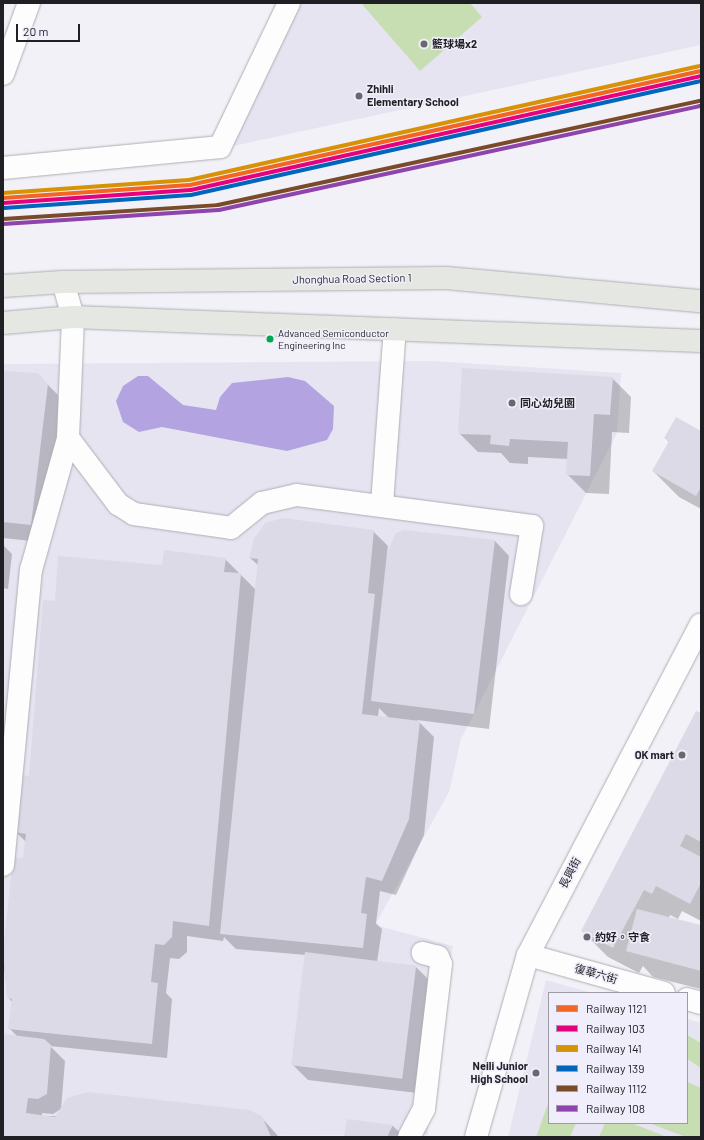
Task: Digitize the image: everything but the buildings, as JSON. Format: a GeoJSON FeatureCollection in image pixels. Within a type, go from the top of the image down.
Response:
{"type":"FeatureCollection","features":[{"type":"Feature","properties":{"kind":"main road","name":"Jhonghua Road Section 1"},"geometry":{"type":"LineString","coordinates":[[3,286],[63,282],[446,278],[701,301]]}},
{"type":"Feature","properties":{"kind":"main road"},"geometry":{"type":"LineString","coordinates":[[3,323],[73,317],[701,341]]}},
{"type":"Feature","properties":{"kind":"street"},"geometry":{"type":"LineString","coordinates":[[3,74],[29,3]]}},
{"type":"Feature","properties":{"kind":"street"},"geometry":{"type":"LineString","coordinates":[[3,168],[220,147],[289,3]]}},
{"type":"Feature","properties":{"kind":"street"},"geometry":{"type":"LineString","coordinates":[[3,865],[32,570],[68,438],[73,317],[63,282]]}},
{"type":"Feature","properties":{"kind":"street"},"geometry":{"type":"LineString","coordinates":[[382,504],[395,329]]}},
{"type":"Feature","properties":{"kind":"street"},"geometry":{"type":"LineString","coordinates":[[68,438],[118,504],[134,514],[231,528],[262,503],[297,495],[382,504],[532,526],[522,594]]}},
{"type":"Feature","properties":{"kind":"street","name":"長興街"},"geometry":{"type":"LineString","coordinates":[[476,1137],[528,955],[701,624]]}},
{"type":"Feature","properties":{"kind":"street"},"geometry":{"type":"LineString","coordinates":[[410,1137],[424,1110],[441,964],[438,957],[422,953]]}},
{"type":"Feature","properties":{"kind":"street","name":"復華六街"},"geometry":{"type":"LineString","coordinates":[[528,955],[660,992]]}},
{"type":"Feature","properties":{"kind":"street"},"geometry":{"type":"LineString","coordinates":[[688,999],[701,1003]]}},
{"type":"Feature","properties":{"kind":"shaded area","name":"Zhihli Elementary School"},"geometry":{"type":"Polygon","coordinates":[[[297,3],[701,3],[701,45],[229,147],[297,3]]]}},
{"type":"Feature","properties":{"kind":"shaded area"},"geometry":{"type":"Polygon","coordinates":[[[432,361],[621,373],[617,433],[461,739],[449,792],[375,925],[453,946],[429,1091],[428,1135],[3,1137],[3,364],[432,361]]]}},
{"type":"Feature","properties":{"kind":"shaded area"},"geometry":{"type":"Polygon","coordinates":[[[138,376],[148,376],[183,405],[216,410],[220,397],[232,383],[288,377],[305,381],[334,406],[333,429],[327,440],[287,451],[162,427],[139,432],[123,422],[116,401],[123,386],[138,376]]]}},
{"type":"Feature","properties":{"kind":"shaded area","name":"Neili Junior High School"},"geometry":{"type":"Polygon","coordinates":[[[546,980],[588,992],[548,992],[548,1124],[688,1124],[688,1019],[701,1023],[701,1137],[508,1137],[546,980]]]}},
{"type":"Feature","properties":{"kind":"green space","name":"籃球場x2"},"geometry":{"type":"Polygon","coordinates":[[[361,3],[470,3],[482,17],[420,71],[361,3]]]}},
{"type":"Feature","properties":{"kind":"green space"},"geometry":{"type":"Polygon","coordinates":[[[688,1036],[701,1043],[701,1068],[688,1060],[688,1036]]]}},
{"type":"Feature","properties":{"kind":"green space"},"geometry":{"type":"Polygon","coordinates":[[[688,1082],[701,1088],[701,1137],[686,1137],[652,1124],[688,1124],[688,1082]]]}},
{"type":"Feature","properties":{"kind":"green space"},"geometry":{"type":"Polygon","coordinates":[[[548,1104],[548,1124],[576,1124],[570,1137],[536,1137],[548,1104]]]}},
{"type":"Feature","properties":{"kind":"green space"},"geometry":{"type":"Polygon","coordinates":[[[605,1124],[634,1124],[667,1137],[599,1137],[605,1124]]]}},
{"type":"Feature","properties":{"kind":"rail line","name":"141"},"geometry":{"type":"LineString","coordinates":[[3,193],[189,180],[700,66]]}},
{"type":"Feature","properties":{"kind":"rail line","name":"1121"},"geometry":{"type":"LineString","coordinates":[[3,198],[190,185],[701,71]]}},
{"type":"Feature","properties":{"kind":"rail line","name":"103"},"geometry":{"type":"LineString","coordinates":[[3,203],[191,190],[701,76]]}},
{"type":"Feature","properties":{"kind":"rail line","name":"139"},"geometry":{"type":"LineString","coordinates":[[4,208],[191,195],[701,81]]}},
{"type":"Feature","properties":{"kind":"rail line","name":"1112"},"geometry":{"type":"LineString","coordinates":[[3,219],[218,205],[701,101]]}},
{"type":"Feature","properties":{"kind":"rail line","name":"108"},"geometry":{"type":"LineString","coordinates":[[3,224],[219,210],[701,106]]}},
{"type":"Feature","properties":{"kind":"place","name":"籃球場x2"},"geometry":{"type":"Point","coordinates":[424,44]}},
{"type":"Feature","properties":{"kind":"place","name":"Zhihli Elementary School"},"geometry":{"type":"Point","coordinates":[359,96]}},
{"type":"Feature","properties":{"kind":"place","name":"Advanced Semiconductor Engineering Inc"},"geometry":{"type":"Point","coordinates":[270,339]}},
{"type":"Feature","properties":{"kind":"place","name":"同心幼兒園"},"geometry":{"type":"Point","coordinates":[512,403]}},
{"type":"Feature","properties":{"kind":"place","name":"OK mart"},"geometry":{"type":"Point","coordinates":[682,755]}},
{"type":"Feature","properties":{"kind":"place","name":"約好。守食"},"geometry":{"type":"Point","coordinates":[587,937]}},
{"type":"Feature","properties":{"kind":"place","name":"Neili Junior High School"},"geometry":{"type":"Point","coordinates":[536,1073]}}]}
